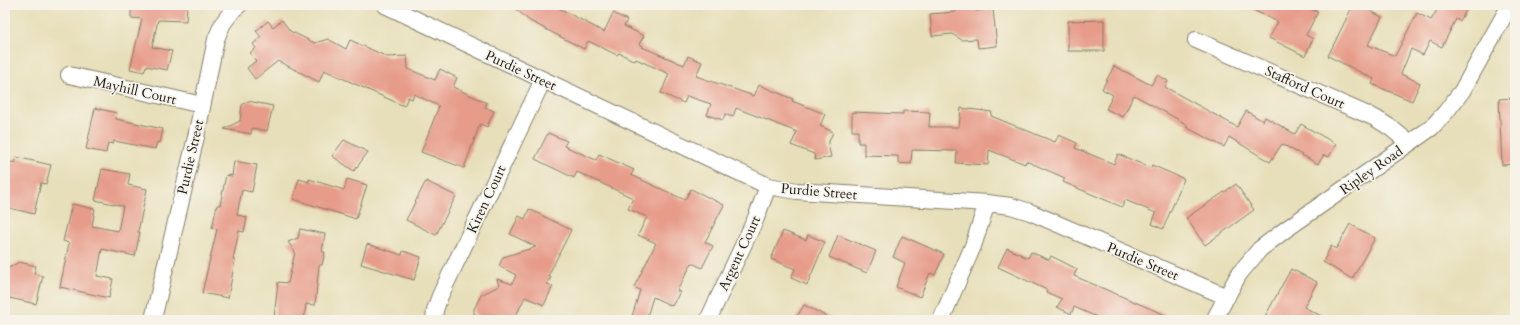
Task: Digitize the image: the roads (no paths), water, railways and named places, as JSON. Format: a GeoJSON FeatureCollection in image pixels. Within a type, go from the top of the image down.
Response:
{"type":"FeatureCollection","features":[{"type":"Feature","properties":{"kind":"street","name":"Purdie Street"},"geometry":{"type":"LineString","coordinates":[[154,315],[216,39],[223,23],[239,5]]}},
{"type":"Feature","properties":{"kind":"street","name":"Purdie Street"},"geometry":{"type":"LineString","coordinates":[[385,5],[768,186],[797,191],[987,203],[1011,206],[1030,212],[1226,297]]}},
{"type":"Feature","properties":{"kind":"street","name":"Ripley Road"},"geometry":{"type":"LineString","coordinates":[[1214,320],[1239,274],[1249,260],[1273,239],[1430,128],[1445,113],[1462,91],[1510,5]]}},
{"type":"Feature","properties":{"kind":"street","name":"Stafford Court"},"geometry":{"type":"LineString","coordinates":[[1196,40],[1375,118],[1391,128],[1409,143]]}},
{"type":"Feature","properties":{"kind":"street","name":"Mayhill Court"},"geometry":{"type":"LineString","coordinates":[[69,75],[202,105]]}},
{"type":"Feature","properties":{"kind":"street","name":"Kiren Court"},"geometry":{"type":"LineString","coordinates":[[434,320],[435,310],[440,296],[543,80]]}},
{"type":"Feature","properties":{"kind":"street","name":"Argent Court"},"geometry":{"type":"LineString","coordinates":[[708,320],[756,218],[768,186]]}},
{"type":"Feature","properties":{"kind":"street"},"geometry":{"type":"LineString","coordinates":[[941,320],[973,246],[987,203]]}}]}
